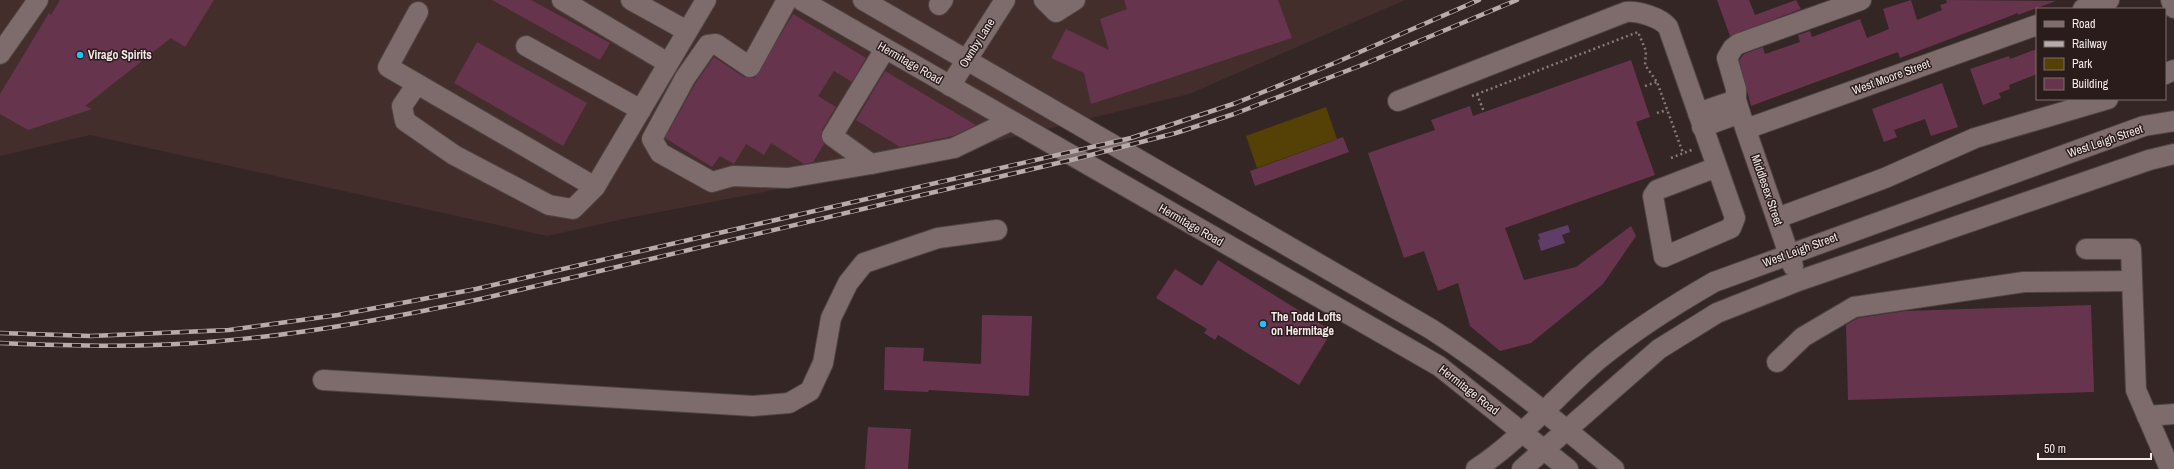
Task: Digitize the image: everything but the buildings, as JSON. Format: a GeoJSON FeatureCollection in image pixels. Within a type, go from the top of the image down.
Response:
{"type":"FeatureCollection","features":[{"type":"Feature","properties":{"kind":"street"},"geometry":{"type":"LineString","coordinates":[[0,54],[38,0]]}},
{"type":"Feature","properties":{"kind":"street"},"geometry":{"type":"LineString","coordinates":[[562,0],[668,63]]}},
{"type":"Feature","properties":{"kind":"street"},"geometry":{"type":"LineString","coordinates":[[631,0],[687,31]]}},
{"type":"Feature","properties":{"kind":"street"},"geometry":{"type":"LineString","coordinates":[[417,84],[402,106],[405,121],[454,155],[549,205],[572,209],[595,187],[706,0]]}},
{"type":"Feature","properties":{"kind":"street"},"geometry":{"type":"LineString","coordinates":[[788,0],[750,67],[716,44],[708,45],[685,78],[652,139],[660,153],[712,182],[733,176],[788,178],[954,148],[1010,121]]}},
{"type":"Feature","properties":{"kind":"street","name":"Hermitage Road"},"geometry":{"type":"LineString","coordinates":[[801,0],[1439,366],[1568,469]]}},
{"type":"Feature","properties":{"kind":"street"},"geometry":{"type":"LineString","coordinates":[[863,0],[1431,329],[1472,356],[1545,411],[1614,469]]}},
{"type":"Feature","properties":{"kind":"street","name":"Ownby Lane"},"geometry":{"type":"LineString","coordinates":[[950,86],[965,60],[1005,0]]}},
{"type":"Feature","properties":{"kind":"street"},"geometry":{"type":"LineString","coordinates":[[1044,0],[1056,12],[1075,0]]}},
{"type":"Feature","properties":{"kind":"street","name":"Middlesex Street"},"geometry":{"type":"LineString","coordinates":[[1798,281],[1741,114],[1736,89],[1727,58],[1733,48],[1861,0]]}},
{"type":"Feature","properties":{"kind":"street"},"geometry":{"type":"LineString","coordinates":[[2086,8],[2109,0]]}},
{"type":"Feature","properties":{"kind":"street"},"geometry":{"type":"LineString","coordinates":[[2171,0],[2174,8]]}},
{"type":"Feature","properties":{"kind":"street"},"geometry":{"type":"LineString","coordinates":[[418,12],[388,67],[595,187]]}},
{"type":"Feature","properties":{"kind":"street"},"geometry":{"type":"LineString","coordinates":[[1398,101],[1626,12],[1633,12],[1664,22],[1668,27],[1735,218],[1731,228],[1664,257],[1653,196],[1657,190],[1717,167]]}},
{"type":"Feature","properties":{"kind":"street","name":"West Moore Street"},"geometry":{"type":"LineString","coordinates":[[1700,120],[1741,114],[2036,25]]}},
{"type":"Feature","properties":{"kind":"street"},"geometry":{"type":"LineString","coordinates":[[526,46],[641,110]]}},
{"type":"Feature","properties":{"kind":"street"},"geometry":{"type":"LineString","coordinates":[[871,164],[832,136],[885,49]]}},
{"type":"Feature","properties":{"kind":"street"},"geometry":{"type":"LineString","coordinates":[[1777,218],[1885,178],[1975,138],[2105,100]]}},
{"type":"Feature","properties":{"kind":"street","name":"West Leigh Street"},"geometry":{"type":"LineString","coordinates":[[1476,469],[1523,432],[1598,360],[1668,309],[1714,282],[2144,126],[2174,121]]}},
{"type":"Feature","properties":{"kind":"street"},"geometry":{"type":"LineString","coordinates":[[1522,469],[1659,349],[1717,313],[1798,281],[2149,160],[2174,154]]}},
{"type":"Feature","properties":{"kind":"street"},"geometry":{"type":"LineString","coordinates":[[323,380],[753,406],[789,403],[810,391],[818,377],[823,363],[831,318],[848,283],[864,263],[938,238],[997,230]]}},
{"type":"Feature","properties":{"kind":"street"},"geometry":{"type":"LineString","coordinates":[[2086,249],[2131,249],[2136,390],[2170,469]]}},
{"type":"Feature","properties":{"kind":"street"},"geometry":{"type":"LineString","coordinates":[[1777,362],[1803,337],[1854,306],[2024,282],[2131,281]]}},
{"type":"Feature","properties":{"kind":"street"},"geometry":{"type":"LineString","coordinates":[[2147,416],[2174,414]]}},
{"type":"Feature","properties":{"kind":"path"},"geometry":{"type":"LineString","coordinates":[[1472,96],[1638,32],[1646,52],[1645,65],[1657,82],[1683,153]]}},
{"type":"Feature","properties":{"kind":"path"},"geometry":{"type":"LineString","coordinates":[[1645,86],[1657,82]]}},
{"type":"Feature","properties":{"kind":"path"},"geometry":{"type":"LineString","coordinates":[[1477,94],[1484,112]]}},
{"type":"Feature","properties":{"kind":"path"},"geometry":{"type":"LineString","coordinates":[[1657,113],[1667,110]]}},
{"type":"Feature","properties":{"kind":"path"},"geometry":{"type":"LineString","coordinates":[[1671,158],[1696,149]]}},
{"type":"Feature","properties":{"kind":"shaded area"},"geometry":{"type":"Polygon","coordinates":[[[0,0],[1405,0],[1189,94],[879,170],[628,218],[547,236],[90,135],[0,156],[0,0]]]}},
{"type":"Feature","properties":{"kind":"shaded area"},"geometry":{"type":"Polygon","coordinates":[[[1568,225],[1570,232],[1562,235],[1565,243],[1541,251],[1538,234],[1568,225]]]}},
{"type":"Feature","properties":{"kind":"green space"},"geometry":{"type":"Polygon","coordinates":[[[1326,107],[1337,139],[1257,168],[1246,136],[1326,107]]]}},
{"type":"Feature","properties":{"kind":"railway"},"geometry":{"type":"LineString","coordinates":[[0,333],[91,336],[229,330],[338,315],[476,289],[1131,138],[1236,103],[1337,62],[1479,0]]}},
{"type":"Feature","properties":{"kind":"railway"},"geometry":{"type":"LineString","coordinates":[[0,343],[82,346],[138,346],[253,338],[353,324],[485,298],[1075,159],[1176,133],[1234,114],[1362,65],[1517,0]]}},
{"type":"Feature","properties":{"kind":"place","name":"Virago Spirits"},"geometry":{"type":"Point","coordinates":[80,55]}},
{"type":"Feature","properties":{"kind":"place","name":"The Todd Lofts on Hermitage"},"geometry":{"type":"Point","coordinates":[1263,324]}}]}
